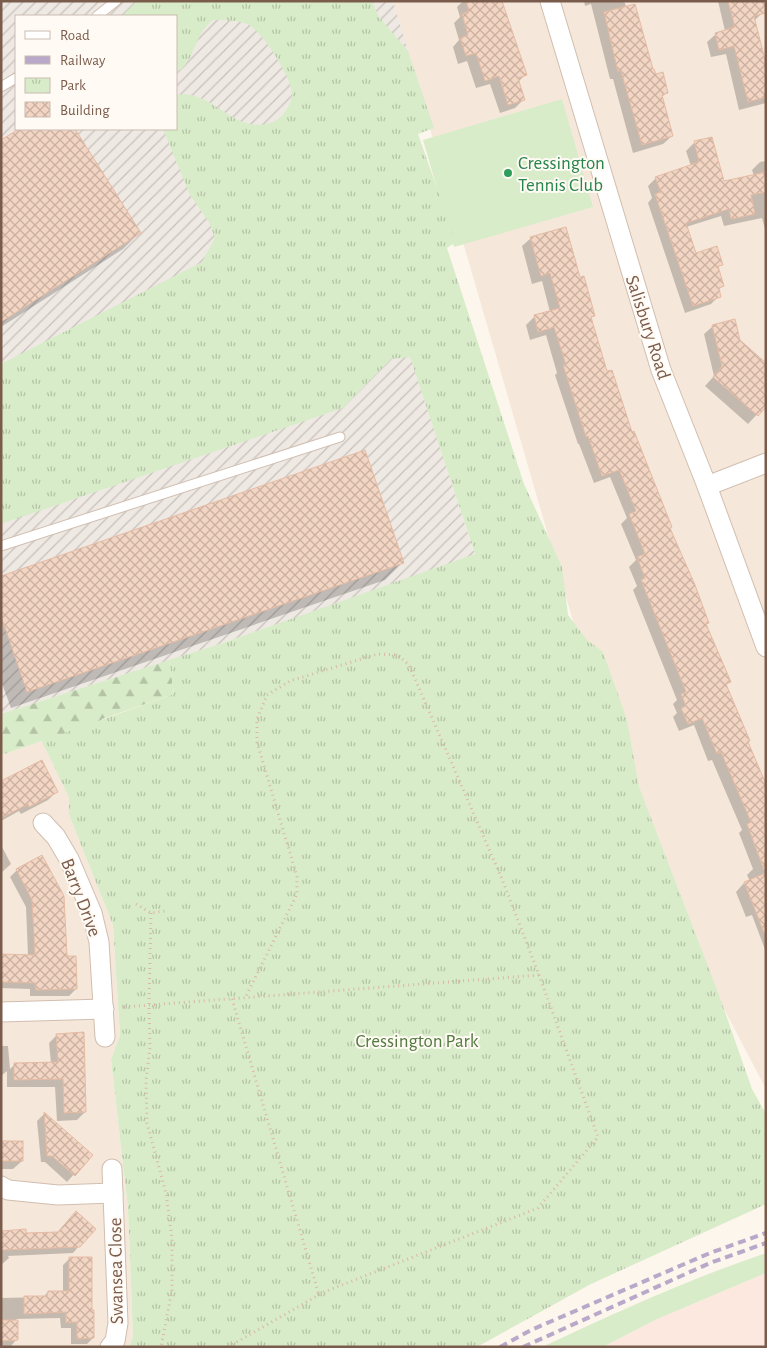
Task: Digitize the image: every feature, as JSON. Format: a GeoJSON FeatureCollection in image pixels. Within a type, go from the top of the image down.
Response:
{"type":"FeatureCollection","features":[{"type":"Feature","properties":{"kind":"street","name":"Salisbury Road"},"geometry":{"type":"LineString","coordinates":[[550,1],[661,370],[707,486],[766,647]]}},
{"type":"Feature","properties":{"kind":"street"},"geometry":{"type":"LineString","coordinates":[[707,486],[766,463]]}},
{"type":"Feature","properties":{"kind":"street","name":"Barry Drive"},"geometry":{"type":"LineString","coordinates":[[43,823],[56,837],[69,859],[92,913],[99,942],[105,1038]]}},
{"type":"Feature","properties":{"kind":"street"},"geometry":{"type":"LineString","coordinates":[[1,1012],[104,1009]]}},
{"type":"Feature","properties":{"kind":"street","name":"Swansea Close"},"geometry":{"type":"LineString","coordinates":[[110,1347],[115,1341],[118,1323],[112,1169]]}},
{"type":"Feature","properties":{"kind":"street","name":"Swansea Close"},"geometry":{"type":"LineString","coordinates":[[1,1186],[8,1190],[58,1195],[113,1194]]}},
{"type":"Feature","properties":{"kind":"lane"},"geometry":{"type":"LineString","coordinates":[[98,15],[116,1]]}},
{"type":"Feature","properties":{"kind":"lane"},"geometry":{"type":"LineString","coordinates":[[1,87],[15,79]]}},
{"type":"Feature","properties":{"kind":"lane"},"geometry":{"type":"LineString","coordinates":[[1,546],[340,437]]}},
{"type":"Feature","properties":{"kind":"path"},"geometry":{"type":"LineString","coordinates":[[228,1347],[319,1295],[538,1208],[598,1137],[502,879],[409,665],[398,655],[377,654],[290,680],[267,695],[257,719],[257,742],[297,877],[297,894],[245,998]]}},
{"type":"Feature","properties":{"kind":"path"},"geometry":{"type":"LineString","coordinates":[[136,904],[151,913],[166,911]]}},
{"type":"Feature","properties":{"kind":"path"},"geometry":{"type":"LineString","coordinates":[[151,913],[148,1005],[150,1047],[146,1082],[147,1123],[166,1194],[172,1238],[172,1290],[162,1347]]}},
{"type":"Feature","properties":{"kind":"path"},"geometry":{"type":"LineString","coordinates":[[104,1009],[539,975]]}},
{"type":"Feature","properties":{"kind":"path"},"geometry":{"type":"LineString","coordinates":[[232,999],[319,1295]]}},
{"type":"Feature","properties":{"kind":"shaded area"},"geometry":{"type":"Polygon","coordinates":[[[1,1],[393,1],[414,71],[362,207],[475,555],[223,643],[1,714],[1,1]]]}},
{"type":"Feature","properties":{"kind":"shaded area"},"geometry":{"type":"Polygon","coordinates":[[[393,1],[766,1],[766,1089],[638,845],[393,1]]]}},
{"type":"Feature","properties":{"kind":"shaded area"},"geometry":{"type":"Polygon","coordinates":[[[42,741],[69,797],[69,815],[113,925],[120,1037],[111,1059],[128,1209],[133,1336],[129,1347],[1,1347],[1,755],[42,741]]]}},
{"type":"Feature","properties":{"kind":"shaded area"},"geometry":{"type":"Polygon","coordinates":[[[766,1273],[766,1347],[603,1347],[655,1320],[766,1273]]]}},
{"type":"Feature","properties":{"kind":"green space","name":"Cressington Park"},"geometry":{"type":"Polygon","coordinates":[[[137,1],[372,1],[379,17],[408,51],[434,128],[418,134],[456,242],[447,248],[524,484],[562,567],[568,615],[587,640],[603,652],[627,720],[639,787],[719,995],[752,1089],[766,1114],[766,1204],[591,1284],[477,1347],[129,1347],[133,1336],[128,1209],[111,1059],[120,1036],[113,925],[69,815],[69,797],[42,741],[174,694],[169,660],[223,643],[475,554],[410,357],[391,359],[343,408],[1,524],[1,364],[202,262],[215,238],[209,222],[190,195],[163,130],[178,130],[178,95],[189,95],[202,99],[236,119],[248,124],[261,125],[278,119],[291,101],[292,93],[287,76],[275,55],[260,35],[247,24],[226,20],[213,20],[202,32],[192,54],[178,71],[178,15],[123,15],[137,1]]]}},
{"type":"Feature","properties":{"kind":"green space","name":"Cressington Tennis Club"},"geometry":{"type":"Polygon","coordinates":[[[562,99],[593,207],[454,247],[423,140],[562,99]]]}},
{"type":"Feature","properties":{"kind":"green space"},"geometry":{"type":"Polygon","coordinates":[[[169,660],[174,694],[102,719],[76,778],[69,815],[69,797],[42,741],[1,755],[1,714],[169,660]]]}},
{"type":"Feature","properties":{"kind":"green space"},"geometry":{"type":"Polygon","coordinates":[[[766,1253],[766,1273],[655,1320],[603,1347],[542,1347],[681,1285],[766,1253]]]}},
{"type":"Feature","properties":{"kind":"building"},"geometry":{"type":"Polygon","coordinates":[[[466,1],[502,1],[527,75],[518,78],[525,100],[508,105],[499,76],[485,81],[476,53],[466,56],[460,38],[468,35],[462,14],[469,11],[466,1]]]}},
{"type":"Feature","properties":{"kind":"building"},"geometry":{"type":"Polygon","coordinates":[[[728,1],[766,1],[766,13],[754,16],[766,64],[766,97],[748,102],[734,46],[719,50],[715,33],[735,27],[728,1]]]}},
{"type":"Feature","properties":{"kind":"building"},"geometry":{"type":"Polygon","coordinates":[[[635,4],[653,69],[656,74],[663,72],[668,93],[662,95],[673,136],[642,145],[621,71],[618,72],[604,12],[635,4]]]}},
{"type":"Feature","properties":{"kind":"building"},"geometry":{"type":"Polygon","coordinates":[[[17,130],[76,130],[141,233],[1,322],[1,140],[17,130]]]}},
{"type":"Feature","properties":{"kind":"building"},"geometry":{"type":"Polygon","coordinates":[[[712,137],[724,181],[766,172],[766,192],[751,195],[755,214],[731,219],[729,209],[686,223],[696,253],[717,246],[723,265],[718,266],[724,286],[719,288],[721,297],[693,306],[655,194],[661,192],[655,177],[699,162],[694,141],[712,137]]]}},
{"type":"Feature","properties":{"kind":"building"},"geometry":{"type":"Polygon","coordinates":[[[566,227],[580,277],[584,276],[595,316],[591,317],[607,371],[612,370],[632,432],[634,431],[672,527],[670,528],[695,585],[709,623],[706,624],[731,682],[726,684],[766,784],[766,869],[764,870],[747,824],[751,822],[721,752],[717,754],[702,718],[688,724],[681,708],[686,706],[681,694],[686,692],[641,580],[645,578],[637,557],[645,554],[629,514],[636,511],[623,479],[619,470],[602,476],[588,436],[586,437],[563,365],[566,365],[554,327],[538,332],[534,315],[560,308],[550,273],[541,276],[530,237],[566,227]]]}},
{"type":"Feature","properties":{"kind":"building"},"geometry":{"type":"Polygon","coordinates":[[[735,319],[740,340],[766,363],[766,407],[758,416],[713,377],[722,366],[712,325],[735,319]]]}},
{"type":"Feature","properties":{"kind":"building"},"geometry":{"type":"Polygon","coordinates":[[[365,450],[404,563],[27,692],[1,616],[1,576],[365,450]]]}},
{"type":"Feature","properties":{"kind":"building"},"geometry":{"type":"Polygon","coordinates":[[[42,760],[58,792],[29,807],[28,804],[1,818],[1,781],[42,760]]]}},
{"type":"Feature","properties":{"kind":"building"},"geometry":{"type":"Polygon","coordinates":[[[42,855],[64,896],[67,956],[76,956],[77,989],[36,990],[36,983],[1,982],[1,954],[35,955],[32,900],[16,869],[42,855]]]}},
{"type":"Feature","properties":{"kind":"building"},"geometry":{"type":"Polygon","coordinates":[[[766,873],[766,935],[765,935],[744,882],[766,873]]]}},
{"type":"Feature","properties":{"kind":"building"},"geometry":{"type":"Polygon","coordinates":[[[84,1032],[86,1112],[64,1113],[63,1079],[14,1080],[14,1063],[58,1062],[56,1034],[84,1032]]]}},
{"type":"Feature","properties":{"kind":"building"},"geometry":{"type":"Polygon","coordinates":[[[44,1112],[93,1155],[75,1176],[52,1156],[47,1156],[44,1112]]]}},
{"type":"Feature","properties":{"kind":"building"},"geometry":{"type":"Polygon","coordinates":[[[1,1141],[23,1141],[23,1161],[1,1161],[1,1141]]]}},
{"type":"Feature","properties":{"kind":"building"},"geometry":{"type":"Polygon","coordinates":[[[76,1211],[96,1229],[80,1247],[1,1250],[1,1231],[26,1229],[26,1233],[58,1232],[76,1211]]]}},
{"type":"Feature","properties":{"kind":"building"},"geometry":{"type":"Polygon","coordinates":[[[69,1257],[92,1257],[94,1338],[77,1339],[77,1322],[66,1323],[66,1312],[24,1314],[24,1296],[47,1296],[48,1291],[69,1291],[69,1257]]]}},
{"type":"Feature","properties":{"kind":"building"},"geometry":{"type":"Polygon","coordinates":[[[1,1320],[18,1320],[18,1340],[1,1341],[1,1320]]]}},
{"type":"Feature","properties":{"kind":"railway"},"geometry":{"type":"LineString","coordinates":[[500,1347],[531,1330],[710,1253],[766,1233]]}},
{"type":"Feature","properties":{"kind":"railway"},"geometry":{"type":"LineString","coordinates":[[523,1347],[710,1263],[766,1243]]}},
{"type":"Feature","properties":{"kind":"place","name":"Cressington Tennis Club"},"geometry":{"type":"Point","coordinates":[508,173]}}]}
